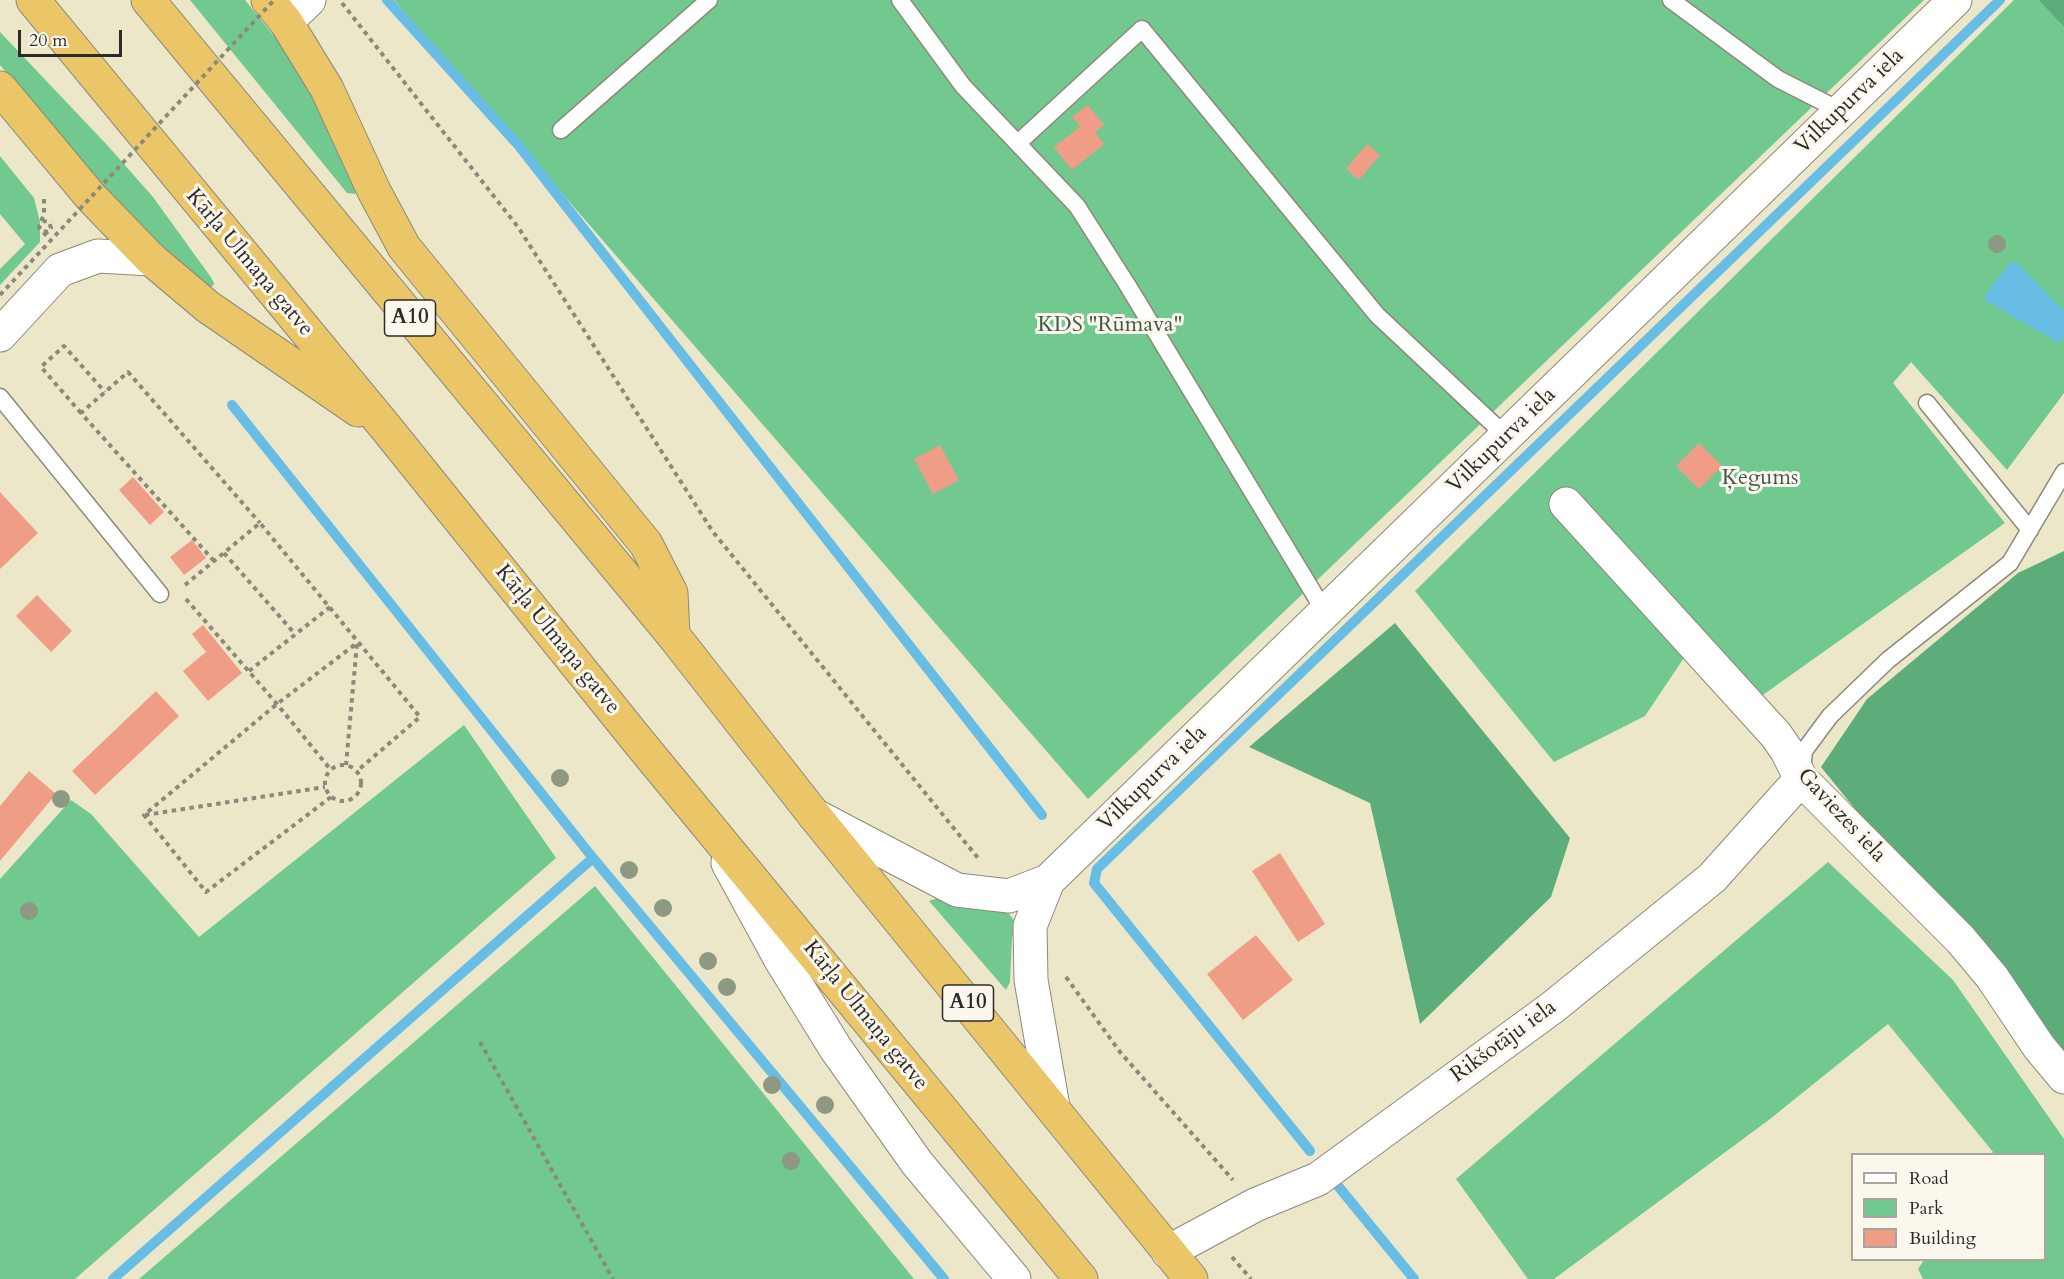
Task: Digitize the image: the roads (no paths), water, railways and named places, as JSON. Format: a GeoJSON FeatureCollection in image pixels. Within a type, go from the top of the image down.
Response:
{"type":"FeatureCollection","features":[{"type":"Feature","properties":{"kind":"highway","name":"Kārļa Ulmaņa gatve"},"geometry":{"type":"LineString","coordinates":[[33,0],[387,429],[620,719],[1081,1279]]}},
{"type":"Feature","properties":{"kind":"highway","name":"A10"},"geometry":{"type":"LineString","coordinates":[[148,0],[673,635],[814,815],[1191,1279]]}},
{"type":"Feature","properties":{"kind":"highway"},"geometry":{"type":"LineString","coordinates":[[284,5],[404,248],[646,544],[671,593],[673,635]]}},
{"type":"Feature","properties":{"kind":"highway"},"geometry":{"type":"LineString","coordinates":[[0,88],[91,197],[151,259],[218,314],[387,429]]}},
{"type":"Feature","properties":{"kind":"street","name":"Vilkupurva iela"},"geometry":{"type":"LineString","coordinates":[[1048,881],[1955,0]]}},
{"type":"Feature","properties":{"kind":"street"},"geometry":{"type":"LineString","coordinates":[[0,335],[60,270],[98,256],[151,259]]}},
{"type":"Feature","properties":{"kind":"street","name":"Gaviezes iela"},"geometry":{"type":"LineString","coordinates":[[1566,504],[1776,735],[1801,779],[1961,940],[1992,977],[2039,1047],[2064,1077]]}},
{"type":"Feature","properties":{"kind":"street","name":"Rikšotāju iela"},"geometry":{"type":"LineString","coordinates":[[1168,1252],[1255,1205],[1318,1179],[1553,1007],[1712,878],[1801,779]]}},
{"type":"Feature","properties":{"kind":"street"},"geometry":{"type":"LineString","coordinates":[[814,815],[957,890],[1009,896],[1048,881]]}},
{"type":"Feature","properties":{"kind":"street"},"geometry":{"type":"LineString","coordinates":[[704,819],[781,960],[836,1049],[917,1163],[1014,1279]]}},
{"type":"Feature","properties":{"kind":"street"},"geometry":{"type":"LineString","coordinates":[[1048,881],[1030,926],[1030,937],[1031,980],[1053,1107]]}},
{"type":"Feature","properties":{"kind":"lane"},"geometry":{"type":"LineString","coordinates":[[561,130],[709,0]]}},
{"type":"Feature","properties":{"kind":"lane"},"geometry":{"type":"LineString","coordinates":[[900,0],[963,86],[1077,206],[1128,286],[1325,612]]}},
{"type":"Feature","properties":{"kind":"lane"},"geometry":{"type":"LineString","coordinates":[[1671,0],[1779,79],[1841,111]]}},
{"type":"Feature","properties":{"kind":"lane"},"geometry":{"type":"LineString","coordinates":[[1018,143],[1142,28],[1377,315],[1506,436]]}},
{"type":"Feature","properties":{"kind":"lane"},"geometry":{"type":"LineString","coordinates":[[0,397],[160,594]]}},
{"type":"Feature","properties":{"kind":"lane"},"geometry":{"type":"LineString","coordinates":[[1927,403],[2030,530]]}},
{"type":"Feature","properties":{"kind":"lane"},"geometry":{"type":"LineString","coordinates":[[1801,779],[1804,751],[1830,716],[1888,660],[2010,563],[2064,472]]}},
{"type":"Feature","properties":{"kind":"water"},"geometry":{"type":"Polygon","coordinates":[[[2016,262],[2064,311],[2064,336],[2059,343],[1986,301],[1985,295],[2010,263],[2016,262]]]}},
{"type":"Feature","properties":{"kind":"waterway"},"geometry":{"type":"LineString","coordinates":[[387,0],[519,146],[1042,815]]}},
{"type":"Feature","properties":{"kind":"waterway"},"geometry":{"type":"LineString","coordinates":[[1310,1151],[1094,883],[1097,869],[2000,0]]}},
{"type":"Feature","properties":{"kind":"waterway"},"geometry":{"type":"LineString","coordinates":[[232,405],[593,858],[944,1279]]}},
{"type":"Feature","properties":{"kind":"waterway"},"geometry":{"type":"LineString","coordinates":[[113,1279],[593,858]]}},
{"type":"Feature","properties":{"kind":"waterway"},"geometry":{"type":"LineString","coordinates":[[1329,1175],[1414,1279]]}},
{"type":"Feature","properties":{"kind":"park label","name":"KDS \"Rūmava\""},"geometry":{"type":"Point","coordinates":[1110,326]}},
{"type":"Feature","properties":{"kind":"park label","name":"Ķegums"},"geometry":{"type":"Point","coordinates":[1760,479]}}]}
